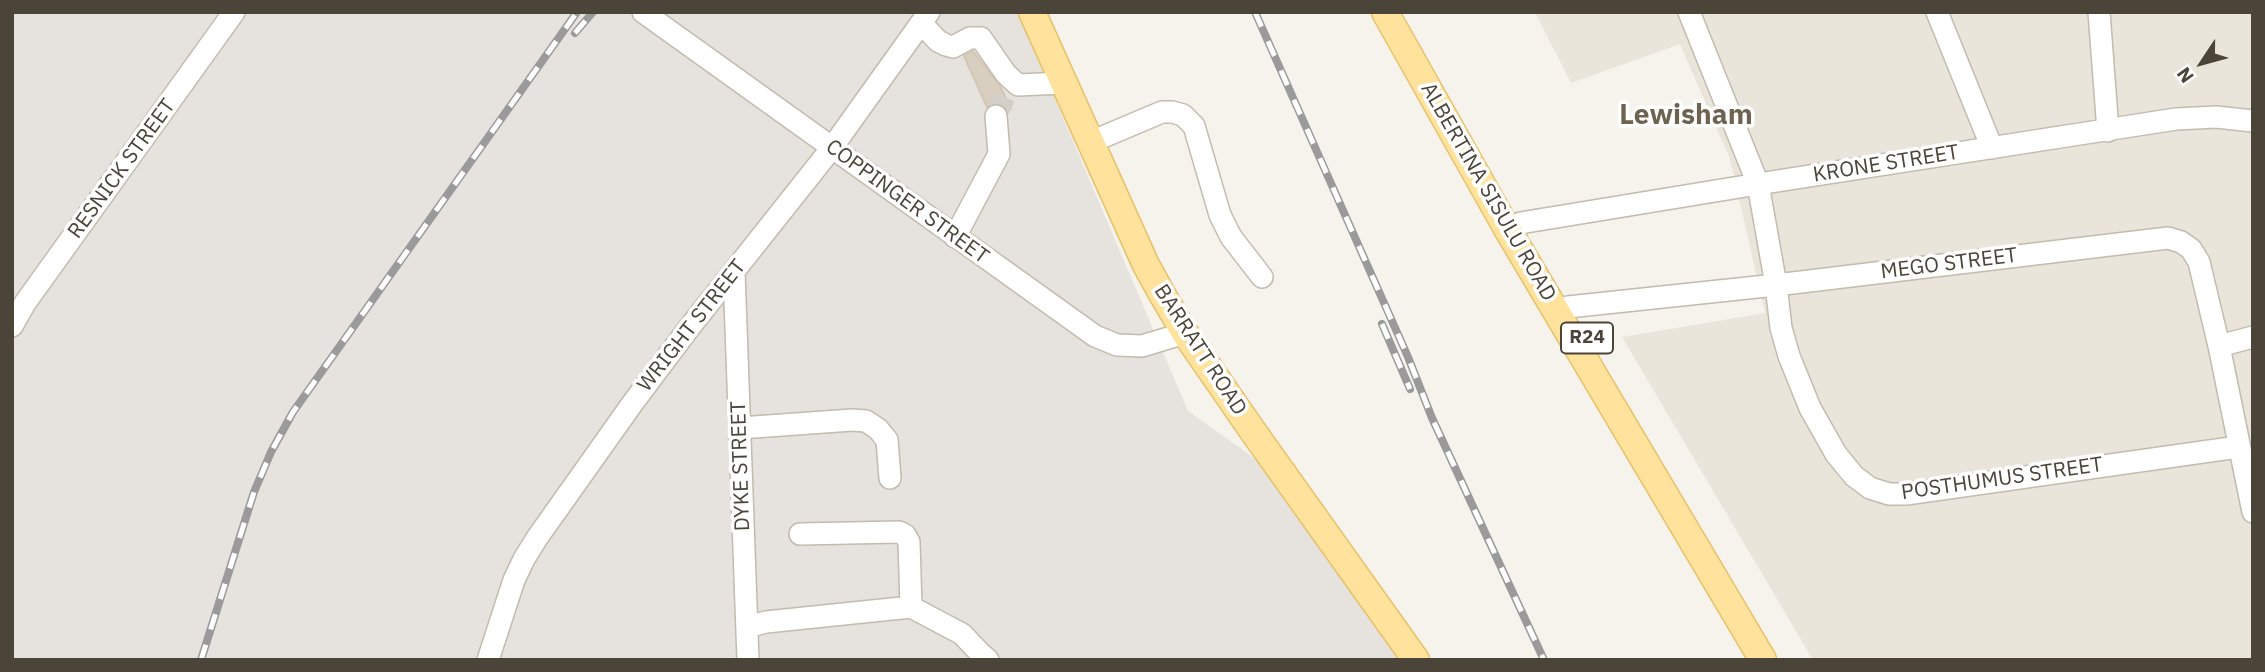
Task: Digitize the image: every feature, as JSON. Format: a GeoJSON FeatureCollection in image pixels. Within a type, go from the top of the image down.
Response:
{"type":"FeatureCollection","features":[{"type":"Feature","properties":{"kind":"main road","name":"BARRATT ROAD"},"geometry":{"type":"LineString","coordinates":[[1032,12],[1146,265],[1185,333],[1416,660]]}},
{"type":"Feature","properties":{"kind":"main road","name":"ALBERTINA SISULU ROAD"},"geometry":{"type":"LineString","coordinates":[[1385,12],[1506,228],[1562,309],[1779,660]]}},
{"type":"Feature","properties":{"kind":"main road","name":"ALBERTINA SISULU ROAD"},"geometry":{"type":"LineString","coordinates":[[1404,12],[1520,223],[1562,309],[1763,660]]}},
{"type":"Feature","properties":{"kind":"street","name":"RESNICK STREET"},"geometry":{"type":"LineString","coordinates":[[12,326],[25,303],[234,12]]}},
{"type":"Feature","properties":{"kind":"street","name":"COPPINGER STREET"},"geometry":{"type":"LineString","coordinates":[[643,12],[1103,341],[1117,345],[1142,346],[1185,333]]}},
{"type":"Feature","properties":{"kind":"street","name":"POSTHUMUS STREET"},"geometry":{"type":"LineString","coordinates":[[1689,12],[1758,184],[1789,356],[1810,408],[1836,453],[1854,477],[1870,488],[1889,494],[1906,494],[2238,447]]}},
{"type":"Feature","properties":{"kind":"street"},"geometry":{"type":"LineString","coordinates":[[1937,12],[1992,148]]}},
{"type":"Feature","properties":{"kind":"street"},"geometry":{"type":"LineString","coordinates":[[2099,12],[2108,131]]}},
{"type":"Feature","properties":{"kind":"street","name":"WRIGHT STREET"},"geometry":{"type":"LineString","coordinates":[[488,660],[524,559],[632,404],[831,149],[925,18]]}},
{"type":"Feature","properties":{"kind":"street"},"geometry":{"type":"LineString","coordinates":[[925,18],[938,41],[946,45],[953,47],[970,38],[981,38],[1004,98],[999,154],[955,237]]}},
{"type":"Feature","properties":{"kind":"street"},"geometry":{"type":"LineString","coordinates":[[1004,98],[1018,85],[1063,83]]}},
{"type":"Feature","properties":{"kind":"street"},"geometry":{"type":"LineString","coordinates":[[1091,142],[1162,112],[1183,115],[1194,126],[1220,215],[1231,237],[1262,277]]}},
{"type":"Feature","properties":{"kind":"street","name":"KRONE STREET"},"geometry":{"type":"LineString","coordinates":[[1520,223],[2196,117],[2253,121]]}},
{"type":"Feature","properties":{"kind":"street","name":"MEGO STREET"},"geometry":{"type":"LineString","coordinates":[[1562,309],[2168,238],[2191,249],[2199,262],[2253,512]]}},
{"type":"Feature","properties":{"kind":"street","name":"DYKE STREET"},"geometry":{"type":"LineString","coordinates":[[734,272],[748,660]]}},
{"type":"Feature","properties":{"kind":"street"},"geometry":{"type":"LineString","coordinates":[[2219,346],[2253,337]]}},
{"type":"Feature","properties":{"kind":"street"},"geometry":{"type":"LineString","coordinates":[[740,428],[866,421],[878,429],[887,440],[890,478]]}},
{"type":"Feature","properties":{"kind":"street"},"geometry":{"type":"LineString","coordinates":[[800,534],[900,532],[905,535],[909,542],[911,607]]}},
{"type":"Feature","properties":{"kind":"street"},"geometry":{"type":"LineString","coordinates":[[747,627],[766,622],[911,607],[962,634],[988,660]]}},
{"type":"Feature","properties":{"kind":"shaded area"},"geometry":{"type":"Polygon","coordinates":[[[12,12],[1018,12],[1188,411],[1260,462],[1398,660],[12,660],[12,12]]]}},
{"type":"Feature","properties":{"kind":"shaded area"},"geometry":{"type":"Polygon","coordinates":[[[1535,12],[2253,12],[2253,660],[1813,660],[1622,337],[1765,313],[1730,159],[1680,44],[1571,83],[1535,12]]]}},
{"type":"Feature","properties":{"kind":"building"},"geometry":{"type":"Polygon","coordinates":[[[973,51],[1000,86],[1011,109],[1008,111],[996,103],[987,107],[964,56],[973,51]]]}},
{"type":"Feature","properties":{"kind":"tunnel"},"geometry":{"type":"LineString","coordinates":[[996,116],[1005,97]]}},
{"type":"Feature","properties":{"kind":"railway"},"geometry":{"type":"LineString","coordinates":[[201,660],[254,492],[271,452],[293,412],[577,12]]}},
{"type":"Feature","properties":{"kind":"railway"},"geometry":{"type":"LineString","coordinates":[[575,33],[593,12]]}},
{"type":"Feature","properties":{"kind":"railway"},"geometry":{"type":"LineString","coordinates":[[1255,12],[1408,357],[1432,418],[1544,660]]}},
{"type":"Feature","properties":{"kind":"railway"},"geometry":{"type":"LineString","coordinates":[[1382,324],[1410,389]]}},
{"type":"Feature","properties":{"kind":"district","name":"Lewisham"},"geometry":{"type":"Point","coordinates":[1686,116]}}]}
